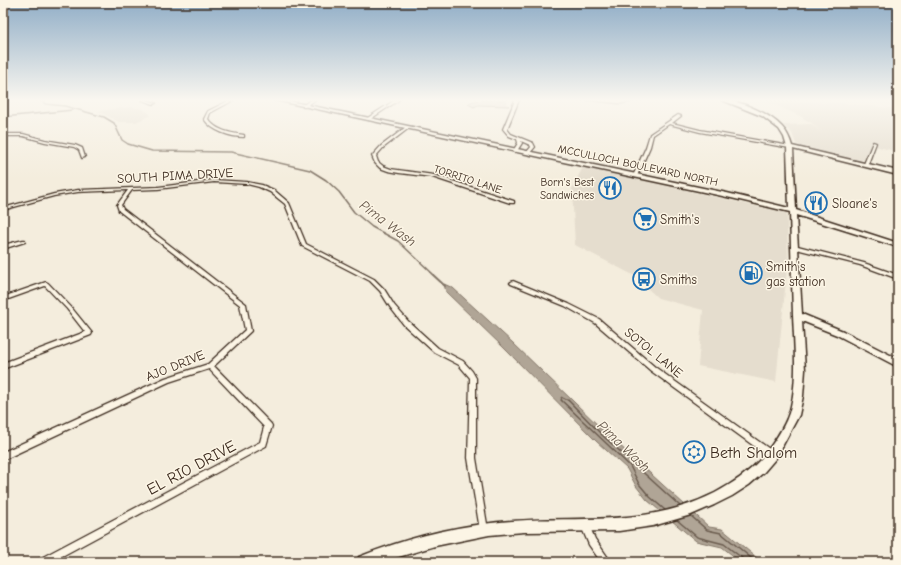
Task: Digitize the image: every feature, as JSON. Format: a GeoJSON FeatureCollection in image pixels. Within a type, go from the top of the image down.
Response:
{"type":"FeatureCollection","features":[{"type":"Feature","properties":{"kind":"main road","name":"MCCULLOCH BOULEVARD NORTH"},"geometry":{"type":"LineString","coordinates":[[400,126],[727,195],[792,212],[898,245]]}},
{"type":"Feature","properties":{"kind":"main road"},"geometry":{"type":"LineString","coordinates":[[364,562],[404,547],[443,536],[535,525],[585,526],[634,524],[664,518],[698,507],[726,493],[753,474],[772,455],[794,413],[799,392],[790,146],[788,136],[779,126]]}},
{"type":"Feature","properties":{"kind":"main road"},"geometry":{"type":"LineString","coordinates":[[790,146],[898,173]]}},
{"type":"Feature","properties":{"kind":"main road"},"geometry":{"type":"LineString","coordinates":[[797,315],[840,333],[898,362]]}},
{"type":"Feature","properties":{"kind":"street"},"geometry":{"type":"LineString","coordinates":[[212,126],[244,136]]}},
{"type":"Feature","properties":{"kind":"street"},"geometry":{"type":"LineString","coordinates":[[506,126],[505,129],[510,135],[532,144],[533,147],[528,153]]}},
{"type":"Feature","properties":{"kind":"street"},"geometry":{"type":"LineString","coordinates":[[635,176],[648,147],[650,136],[665,126]]}},
{"type":"Feature","properties":{"kind":"street"},"geometry":{"type":"LineString","coordinates":[[683,126],[700,131],[790,146]]}},
{"type":"Feature","properties":{"kind":"street","name":"TORRITO LANE"},"geometry":{"type":"LineString","coordinates":[[407,128],[382,147],[374,156],[375,161],[382,168],[393,172],[433,176],[512,202]]}},
{"type":"Feature","properties":{"kind":"street"},"geometry":{"type":"LineString","coordinates":[[3,135],[23,135],[45,141],[75,146],[81,149],[83,157]]}},
{"type":"Feature","properties":{"kind":"street"},"geometry":{"type":"LineString","coordinates":[[515,151],[520,143],[520,140],[517,138]]}},
{"type":"Feature","properties":{"kind":"street"},"geometry":{"type":"LineString","coordinates":[[866,164],[874,143]]}},
{"type":"Feature","properties":{"kind":"street","name":"SOUTH PIMA DRIVE"},"geometry":{"type":"LineString","coordinates":[[3,209],[66,193],[167,188],[207,182],[230,181],[253,184],[272,191],[287,203],[304,245],[372,280],[382,290],[398,314],[429,345],[444,355],[461,363],[473,378],[472,458],[484,530]]}},
{"type":"Feature","properties":{"kind":"street","name":"AJO DRIVE"},"geometry":{"type":"LineString","coordinates":[[3,456],[167,380],[210,366],[248,331],[243,304],[121,210],[119,205],[131,189]]}},
{"type":"Feature","properties":{"kind":"street"},"geometry":{"type":"LineString","coordinates":[[3,248],[23,242]]}},
{"type":"Feature","properties":{"kind":"street"},"geometry":{"type":"LineString","coordinates":[[794,247],[862,264],[898,277]]}},
{"type":"Feature","properties":{"kind":"street","name":"SOTOL LANE"},"geometry":{"type":"LineString","coordinates":[[513,282],[567,305],[597,321],[653,369],[772,455]]}},
{"type":"Feature","properties":{"kind":"street"},"geometry":{"type":"LineString","coordinates":[[3,299],[46,284],[69,308],[89,333],[3,366]]}},
{"type":"Feature","properties":{"kind":"street","name":"EL RIO DRIVE"},"geometry":{"type":"LineString","coordinates":[[42,562],[263,444],[268,426],[210,366]]}},
{"type":"Feature","properties":{"kind":"street"},"geometry":{"type":"LineString","coordinates":[[585,526],[592,542],[606,562]]}},
{"type":"Feature","properties":{"kind":"shaded area"},"geometry":{"type":"Polygon","coordinates":[[[785,126],[815,126],[822,133],[815,126],[898,126],[898,152],[871,145],[864,160],[859,160],[800,146],[796,144],[792,133],[785,126]]]}},
{"type":"Feature","properties":{"kind":"shaded area"},"geometry":{"type":"Polygon","coordinates":[[[583,167],[787,213],[788,259],[776,382],[698,366],[703,310],[658,298],[633,275],[575,245],[572,189],[583,167]]]}},
{"type":"Feature","properties":{"kind":"water"},"geometry":{"type":"Polygon","coordinates":[[[444,284],[453,288],[513,343],[605,432],[709,527],[722,529],[762,562],[741,562],[722,547],[696,541],[647,500],[636,486],[627,469],[596,441],[446,292],[444,284]]]}},
{"type":"Feature","properties":{"kind":"waterway","name":"Pima Wash"},"geometry":{"type":"LineString","coordinates":[[116,126],[122,140],[128,144],[152,151],[231,152],[310,170],[326,180],[339,192],[354,212],[372,227],[398,241],[433,274]]}},
{"type":"Feature","properties":{"kind":"waterway","name":"Pima Wash"},"geometry":{"type":"LineString","coordinates":[[431,273],[445,286]]}},
{"type":"Feature","properties":{"kind":"place","name":"Born's Best Sandwiches"},"geometry":{"type":"Point","coordinates":[610,188]}},
{"type":"Feature","properties":{"kind":"place","name":"Sloane's"},"geometry":{"type":"Point","coordinates":[816,203]}},
{"type":"Feature","properties":{"kind":"place","name":"Smith's"},"geometry":{"type":"Point","coordinates":[645,219]}},
{"type":"Feature","properties":{"kind":"place","name":"Smith's gas station"},"geometry":{"type":"Point","coordinates":[751,273]}},
{"type":"Feature","properties":{"kind":"place","name":"Smiths"},"geometry":{"type":"Point","coordinates":[644,279]}},
{"type":"Feature","properties":{"kind":"place","name":"Beth Shalom"},"geometry":{"type":"Point","coordinates":[694,452]}}]}
